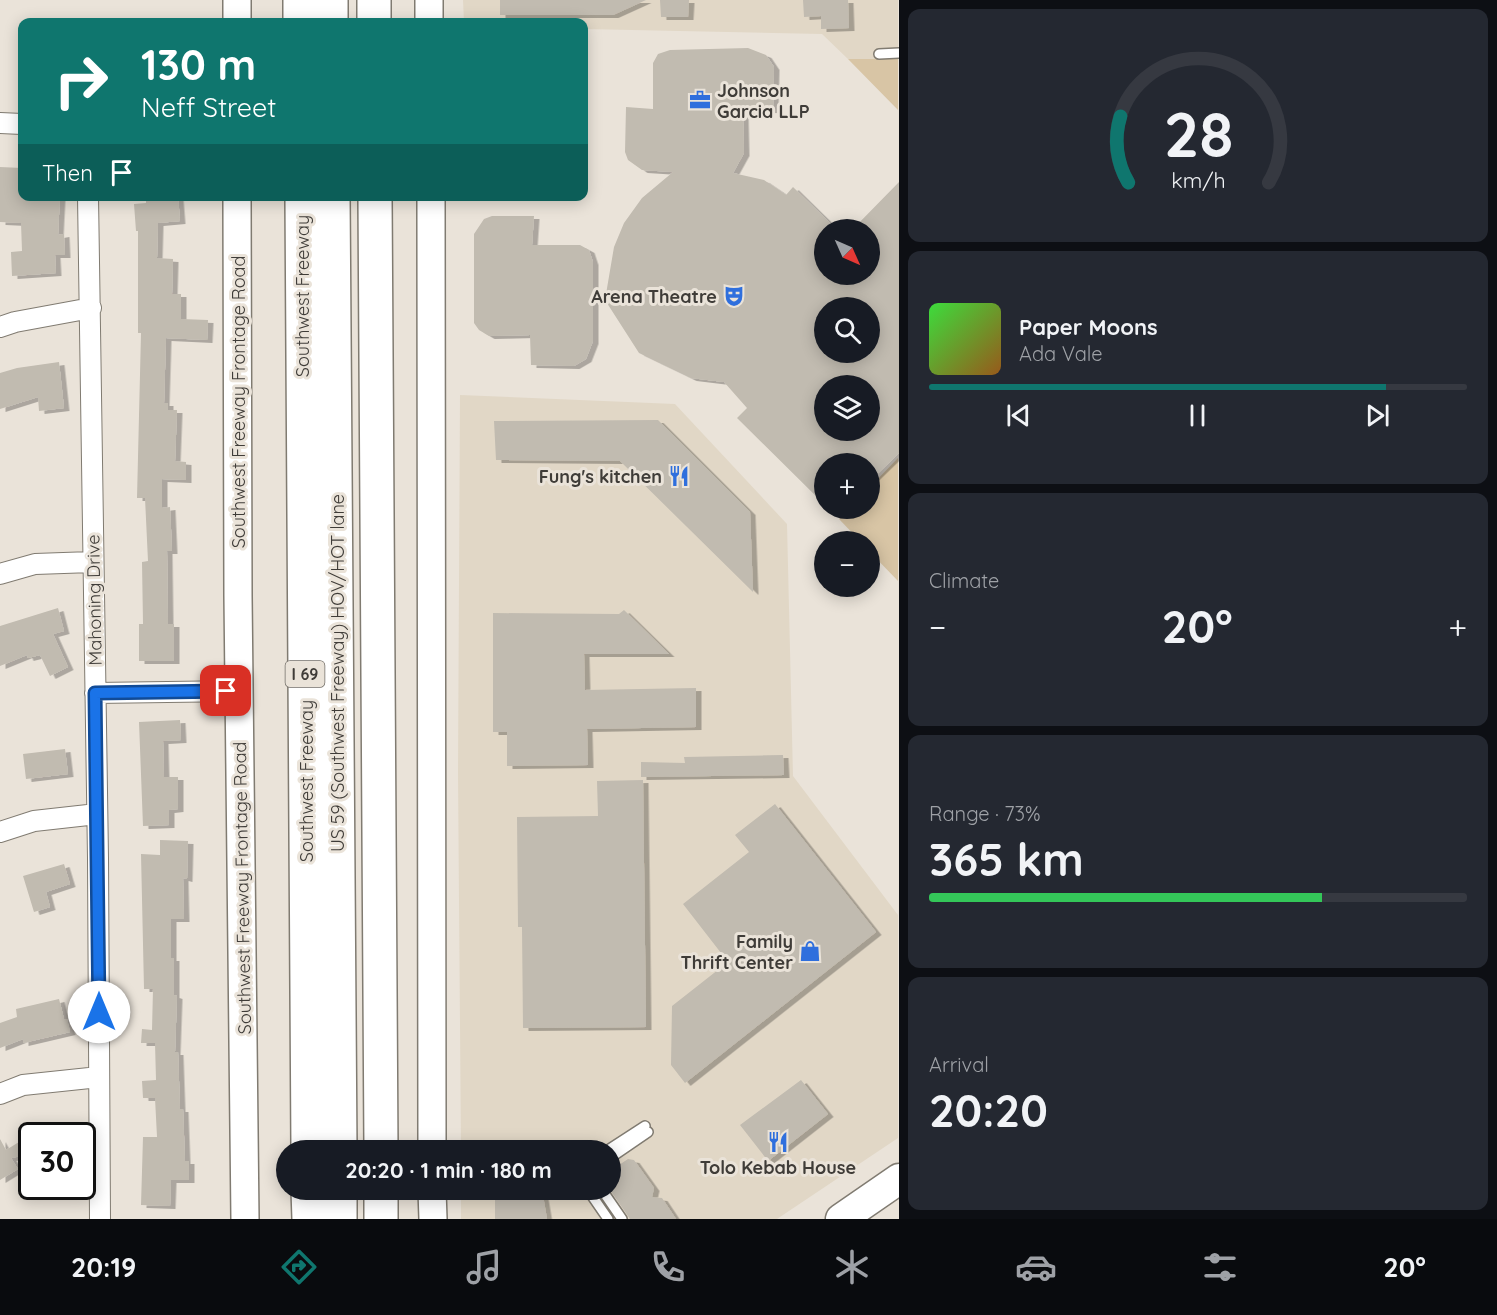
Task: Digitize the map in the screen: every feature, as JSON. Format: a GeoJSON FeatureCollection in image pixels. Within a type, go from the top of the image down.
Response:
{"type":"FeatureCollection","features":[{"type":"Feature","properties":{"kind":"highway"},"geometry":{"type":"LineString","coordinates":[[306,18],[323,6]]}},
{"type":"Feature","properties":{"kind":"highway","name":"Southwest Freeway"},"geometry":{"type":"LineString","coordinates":[[302,201],[308,1140]]}},
{"type":"Feature","properties":{"kind":"highway","name":"US 59 (Southwest Freeway) HOV/HOT lane"},"geometry":{"type":"LineString","coordinates":[[333,201],[340,1140]]}},
{"type":"Feature","properties":{"kind":"highway"},"geometry":{"type":"LineString","coordinates":[[375,201],[381,1140]]}},
{"type":"Feature","properties":{"kind":"highway"},"geometry":{"type":"LineString","coordinates":[[308,1200],[309,1219]]}},
{"type":"Feature","properties":{"kind":"highway"},"geometry":{"type":"LineString","coordinates":[[340,1200],[340,1219]]}},
{"type":"Feature","properties":{"kind":"highway"},"geometry":{"type":"LineString","coordinates":[[381,1200],[381,1219]]}},
{"type":"Feature","properties":{"kind":"main road"},"geometry":{"type":"LineString","coordinates":[[237,0],[237,18]]}},
{"type":"Feature","properties":{"kind":"main road","name":"Southwest Freeway Frontage Road"},"geometry":{"type":"LineString","coordinates":[[237,201],[244,1219]]}},
{"type":"Feature","properties":{"kind":"main road"},"geometry":{"type":"LineString","coordinates":[[431,201],[432,1140]]}},
{"type":"Feature","properties":{"kind":"main road"},"geometry":{"type":"LineString","coordinates":[[841,1219],[898,1179]]}},
{"type":"Feature","properties":{"kind":"main road"},"geometry":{"type":"LineString","coordinates":[[432,1200],[433,1219]]}},
{"type":"Feature","properties":{"kind":"street"},"geometry":{"type":"LineString","coordinates":[[0,123],[18,124]]}},
{"type":"Feature","properties":{"kind":"street","name":"Mahoning Drive"},"geometry":{"type":"LineString","coordinates":[[88,201],[100,1219]]}},
{"type":"Feature","properties":{"kind":"street"},"geometry":{"type":"LineString","coordinates":[[0,327],[15,322],[91,308]]}},
{"type":"Feature","properties":{"kind":"street"},"geometry":{"type":"LineString","coordinates":[[0,574],[34,564],[92,562]]}},
{"type":"Feature","properties":{"kind":"street"},"geometry":{"type":"LineString","coordinates":[[95,693],[240,691]]}},
{"type":"Feature","properties":{"kind":"street"},"geometry":{"type":"LineString","coordinates":[[0,832],[34,821],[96,814]]}},
{"type":"Feature","properties":{"kind":"street"},"geometry":{"type":"LineString","coordinates":[[0,1094],[23,1085],[99,1077]]}},
{"type":"Feature","properties":{"kind":"lane"},"geometry":{"type":"LineString","coordinates":[[879,54],[898,53]]}},
{"type":"Feature","properties":{"kind":"lane"},"geometry":{"type":"LineString","coordinates":[[621,1143],[647,1129],[621,1149]]}},
{"type":"Feature","properties":{"kind":"lane"},"geometry":{"type":"LineString","coordinates":[[595,1200],[608,1219]]}},
{"type":"Feature","properties":{"kind":"lane"},"geometry":{"type":"LineString","coordinates":[[609,1200],[622,1219]]}},
{"type":"Feature","properties":{"kind":"shaded area"},"geometry":{"type":"Polygon","coordinates":[[[463,0],[898,0],[898,59],[848,59],[822,34],[588,29],[588,18],[464,18],[463,0]]]}},
{"type":"Feature","properties":{"kind":"shaded area"},"geometry":{"type":"Polygon","coordinates":[[[848,59],[898,59],[898,110],[848,59]]]}},
{"type":"Feature","properties":{"kind":"shaded area"},"geometry":{"type":"Polygon","coordinates":[[[460,395],[675,404],[787,524],[793,776],[898,915],[898,1138],[777,1219],[461,1219],[461,1200],[621,1200],[621,1140],[461,1140],[458,773],[460,395]]]}},
{"type":"Feature","properties":{"kind":"shaded area"},"geometry":{"type":"Polygon","coordinates":[[[898,458],[898,581],[880,562],[880,531],[850,531],[839,519],[880,519],[880,477],[898,458]]]}},
{"type":"Feature","properties":{"kind":"building"},"geometry":{"type":"Polygon","coordinates":[[[500,0],[646,0],[613,15],[500,15],[500,0]]]}},
{"type":"Feature","properties":{"kind":"building"},"geometry":{"type":"Polygon","coordinates":[[[660,0],[689,0],[688,17],[661,17],[660,0]]]}},
{"type":"Feature","properties":{"kind":"building"},"geometry":{"type":"Polygon","coordinates":[[[803,0],[848,0],[849,28],[821,29],[821,16],[804,17],[803,0]]]}},
{"type":"Feature","properties":{"kind":"building"},"geometry":{"type":"Polygon","coordinates":[[[748,48],[766,55],[774,67],[773,110],[743,111],[744,153],[733,173],[764,180],[786,195],[793,187],[826,219],[814,219],[814,285],[880,285],[880,219],[863,219],[899,182],[899,453],[880,471],[880,453],[814,453],[814,494],[737,418],[747,408],[724,382],[691,378],[639,353],[605,300],[614,247],[624,223],[642,198],[673,172],[642,170],[628,160],[625,152],[626,107],[653,109],[653,63],[658,54],[670,50],[748,48]]]}},
{"type":"Feature","properties":{"kind":"building"},"geometry":{"type":"Polygon","coordinates":[[[0,167],[18,168],[18,201],[60,201],[58,235],[64,234],[65,255],[55,255],[56,273],[12,276],[11,252],[22,251],[21,223],[0,222],[0,167]]]}},
{"type":"Feature","properties":{"kind":"building"},"geometry":{"type":"Polygon","coordinates":[[[146,201],[178,201],[180,221],[158,223],[157,258],[173,259],[172,294],[181,294],[181,319],[208,320],[207,340],[166,338],[164,403],[168,403],[168,410],[177,410],[175,461],[186,462],[186,480],[162,479],[162,508],[170,507],[172,551],[167,551],[168,624],[174,624],[174,661],[139,661],[139,624],[143,624],[142,562],[148,561],[145,498],[137,498],[141,333],[138,333],[138,231],[136,231],[134,204],[146,203],[146,201]]]}},
{"type":"Feature","properties":{"kind":"building"},"geometry":{"type":"Polygon","coordinates":[[[492,216],[534,216],[532,245],[580,245],[589,250],[593,262],[593,341],[586,359],[574,366],[531,365],[530,335],[489,336],[479,330],[474,323],[474,234],[484,219],[492,216]]]}},
{"type":"Feature","properties":{"kind":"building"},"geometry":{"type":"Polygon","coordinates":[[[59,362],[64,408],[39,411],[38,397],[0,409],[0,373],[59,362]]]}},
{"type":"Feature","properties":{"kind":"building"},"geometry":{"type":"Polygon","coordinates":[[[658,420],[750,512],[753,592],[620,461],[496,460],[494,421],[658,420]]]}},
{"type":"Feature","properties":{"kind":"building"},"geometry":{"type":"Polygon","coordinates":[[[58,608],[64,631],[53,634],[68,667],[50,676],[40,655],[28,658],[27,655],[0,666],[0,626],[58,608]]]}},
{"type":"Feature","properties":{"kind":"building"},"geometry":{"type":"Polygon","coordinates":[[[624,610],[669,654],[584,654],[585,690],[696,688],[696,727],[587,729],[588,765],[507,766],[507,732],[493,732],[493,613],[619,614],[624,610]]]}},
{"type":"Feature","properties":{"kind":"building"},"geometry":{"type":"Polygon","coordinates":[[[180,720],[181,740],[163,741],[164,777],[178,777],[178,809],[169,810],[169,825],[143,826],[139,722],[180,720]]]}},
{"type":"Feature","properties":{"kind":"building"},"geometry":{"type":"Polygon","coordinates":[[[65,749],[68,774],[26,779],[23,754],[65,749]]]}},
{"type":"Feature","properties":{"kind":"building"},"geometry":{"type":"Polygon","coordinates":[[[783,755],[784,775],[641,777],[641,762],[685,763],[684,757],[783,755]]]}},
{"type":"Feature","properties":{"kind":"building"},"geometry":{"type":"Polygon","coordinates":[[[643,780],[646,1027],[523,1028],[522,927],[518,927],[517,817],[598,816],[597,781],[643,780]]]}},
{"type":"Feature","properties":{"kind":"building"},"geometry":{"type":"Polygon","coordinates":[[[775,804],[876,932],[685,1083],[671,1065],[672,1006],[728,962],[683,904],[749,852],[735,835],[775,804]]]}},
{"type":"Feature","properties":{"kind":"building"},"geometry":{"type":"Polygon","coordinates":[[[160,840],[188,841],[187,879],[183,878],[184,919],[171,919],[171,958],[174,958],[174,995],[177,996],[175,1052],[178,1052],[180,1109],[183,1109],[185,1161],[189,1161],[189,1180],[171,1180],[170,1206],[141,1205],[143,1137],[157,1137],[155,1098],[143,1098],[142,1081],[156,1080],[155,1043],[141,1043],[142,1029],[152,1030],[153,989],[144,989],[141,854],[160,855],[160,840]]]}},
{"type":"Feature","properties":{"kind":"building"},"geometry":{"type":"Polygon","coordinates":[[[64,864],[70,884],[46,892],[50,907],[34,912],[23,876],[64,864]]]}},
{"type":"Feature","properties":{"kind":"building"},"geometry":{"type":"Polygon","coordinates":[[[59,999],[70,1032],[23,1043],[23,1039],[0,1048],[0,1023],[17,1017],[16,1009],[59,999]]]}},
{"type":"Feature","properties":{"kind":"building"},"geometry":{"type":"Polygon","coordinates":[[[801,1080],[828,1114],[768,1161],[740,1125],[801,1080]]]}},
{"type":"Feature","properties":{"kind":"building"},"geometry":{"type":"Polygon","coordinates":[[[0,1139],[6,1150],[18,1143],[18,1157],[11,1158],[18,1169],[0,1180],[0,1139]]]}},
{"type":"Feature","properties":{"kind":"building"},"geometry":{"type":"Polygon","coordinates":[[[628,1159],[634,1160],[654,1188],[652,1197],[662,1198],[676,1219],[630,1219],[617,1200],[621,1200],[621,1164],[628,1159]]]}},
{"type":"Feature","properties":{"kind":"building"},"geometry":{"type":"Polygon","coordinates":[[[495,1200],[544,1200],[547,1219],[495,1219],[495,1200]]]}},
{"type":"Feature","properties":{"kind":"place","name":"Johnson Garcia LLP"},"geometry":{"type":"Point","coordinates":[700,100]}},
{"type":"Feature","properties":{"kind":"place","name":"Arena Theatre"},"geometry":{"type":"Point","coordinates":[734,296]}},
{"type":"Feature","properties":{"kind":"place","name":"Fung's kitchen"},"geometry":{"type":"Point","coordinates":[679,476]}},
{"type":"Feature","properties":{"kind":"place","name":"Family Thrift Center"},"geometry":{"type":"Point","coordinates":[810,951]}},
{"type":"Feature","properties":{"kind":"place","name":"Tolo Kebab House"},"geometry":{"type":"Point","coordinates":[778,1142]}},
{"type":"Feature","properties":{"kind":"route"},"geometry":{"type":"LineString","coordinates":[[99,1012],[95,693],[226,691]]}}]}
